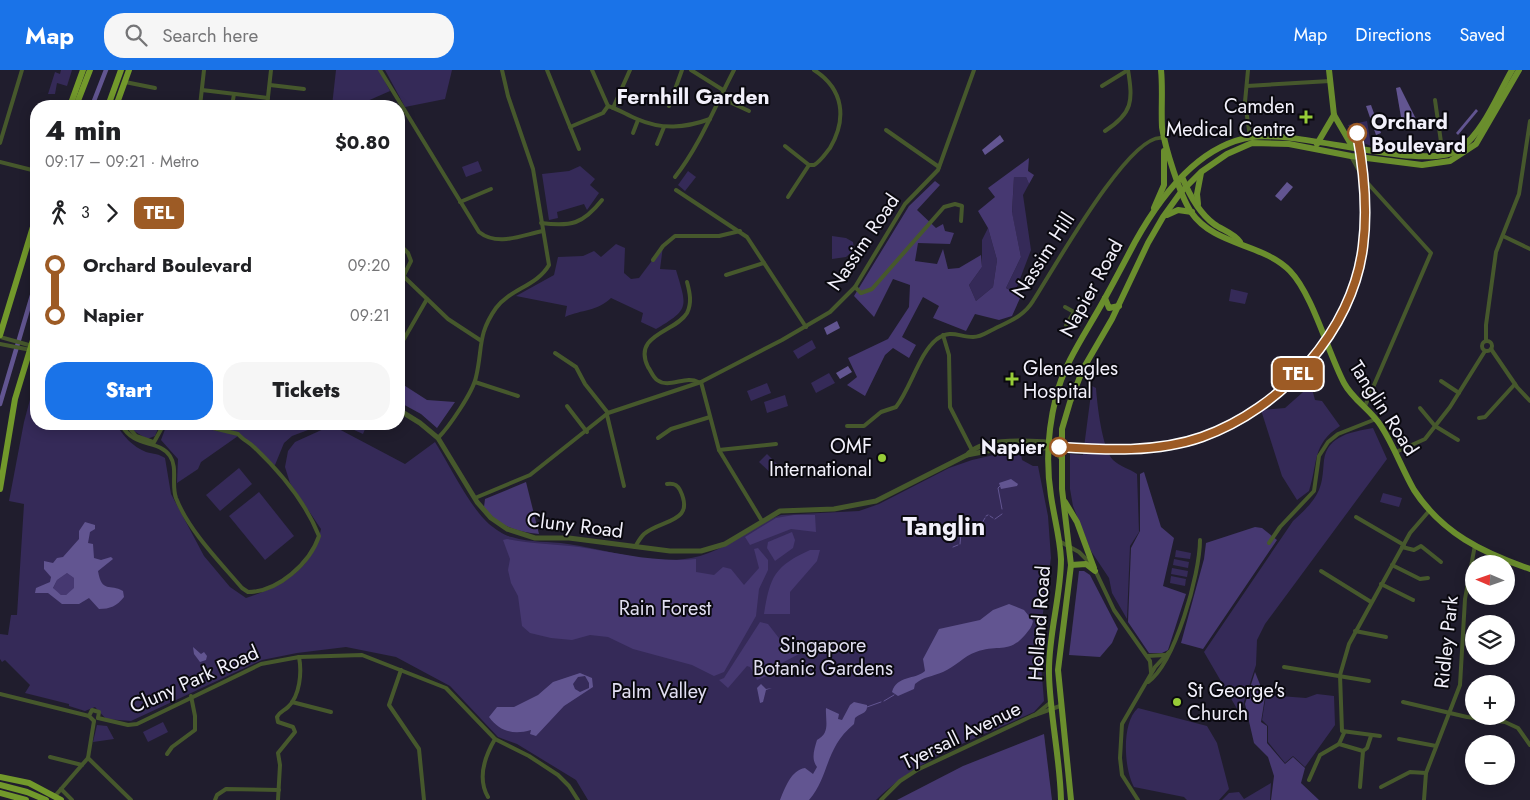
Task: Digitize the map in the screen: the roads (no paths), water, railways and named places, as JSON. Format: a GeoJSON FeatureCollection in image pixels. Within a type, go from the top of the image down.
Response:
{"type":"FeatureCollection","features":[{"type":"Feature","properties":{"kind":"highway"},"geometry":{"type":"LineString","coordinates":[[72,100],[84,70]]}},
{"type":"Feature","properties":{"kind":"highway"},"geometry":{"type":"LineString","coordinates":[[78,100],[90,70]]}},
{"type":"Feature","properties":{"kind":"highway"},"geometry":{"type":"LineString","coordinates":[[118,100],[129,70]]}},
{"type":"Feature","properties":{"kind":"highway"},"geometry":{"type":"LineString","coordinates":[[110,100],[120,71]]}},
{"type":"Feature","properties":{"kind":"highway"},"geometry":{"type":"LineString","coordinates":[[0,336],[30,237]]}},
{"type":"Feature","properties":{"kind":"highway"},"geometry":{"type":"LineString","coordinates":[[0,489],[15,399],[30,352]]}},
{"type":"Feature","properties":{"kind":"highway"},"geometry":{"type":"LineString","coordinates":[[0,777],[29,783],[58,798]]}},
{"type":"Feature","properties":{"kind":"highway"},"geometry":{"type":"LineString","coordinates":[[0,786],[9,779]]}},
{"type":"Feature","properties":{"kind":"highway"},"geometry":{"type":"LineString","coordinates":[[0,786],[27,792],[46,800]]}},
{"type":"Feature","properties":{"kind":"highway"},"geometry":{"type":"LineString","coordinates":[[0,794],[4,800]]}},
{"type":"Feature","properties":{"kind":"highway"},"geometry":{"type":"LineString","coordinates":[[0,794],[26,800]]}},
{"type":"Feature","properties":{"kind":"main road","name":"Tanglin Road"},"geometry":{"type":"LineString","coordinates":[[1161,70],[1162,128],[1192,212],[1208,228],[1234,242],[1240,242]]}},
{"type":"Feature","properties":{"kind":"main road"},"geometry":{"type":"LineString","coordinates":[[1329,70],[1334,116],[1352,146]]}},
{"type":"Feature","properties":{"kind":"main road"},"geometry":{"type":"LineString","coordinates":[[1443,156],[1460,148],[1478,129],[1515,71]]}},
{"type":"Feature","properties":{"kind":"main road","name":"Napier Road"},"geometry":{"type":"LineString","coordinates":[[1060,458],[1061,438],[1076,384],[1119,306],[1148,243],[1164,216],[1184,190],[1202,172],[1227,154],[1252,143],[1274,142],[1365,158],[1431,165],[1450,161],[1476,144],[1515,71]]}},
{"type":"Feature","properties":{"kind":"main road"},"geometry":{"type":"LineString","coordinates":[[1316,149],[1318,141],[1334,116]]}},
{"type":"Feature","properties":{"kind":"main road"},"geometry":{"type":"LineString","coordinates":[[1162,128],[1164,151],[1168,166],[1179,179]]}},
{"type":"Feature","properties":{"kind":"main road","name":"Napier Road"},"geometry":{"type":"LineString","coordinates":[[1051,445],[1058,389],[1071,359],[1150,218],[1179,179],[1200,159],[1225,144],[1250,137],[1276,136],[1411,156],[1443,156]]}},
{"type":"Feature","properties":{"kind":"main road"},"geometry":{"type":"LineString","coordinates":[[1150,218],[1164,185],[1164,151]]}},
{"type":"Feature","properties":{"kind":"main road"},"geometry":{"type":"LineString","coordinates":[[1202,172],[1197,194],[1197,203],[1202,212]]}},
{"type":"Feature","properties":{"kind":"main road","name":"Tanglin Road"},"geometry":{"type":"LineString","coordinates":[[1184,190],[1213,223],[1236,237],[1240,242],[1280,262],[1291,272],[1305,295],[1344,384],[1376,418],[1396,452],[1414,489],[1430,511],[1456,535],[1473,545],[1530,567]]}},
{"type":"Feature","properties":{"kind":"main road"},"geometry":{"type":"LineString","coordinates":[[1164,216],[1178,210],[1192,212]]}},
{"type":"Feature","properties":{"kind":"main road"},"geometry":{"type":"LineString","coordinates":[[1105,298],[1109,308],[1119,306]]}},
{"type":"Feature","properties":{"kind":"main road"},"geometry":{"type":"LineString","coordinates":[[1097,312],[1108,312],[1112,319]]}},
{"type":"Feature","properties":{"kind":"main road","name":"Holland Road"},"geometry":{"type":"LineString","coordinates":[[1051,445],[1051,495],[1059,541],[1060,576],[1049,671],[1061,800]]}},
{"type":"Feature","properties":{"kind":"main road","name":"Holland Road"},"geometry":{"type":"LineString","coordinates":[[1060,458],[1071,565],[1058,670],[1070,800]]}},
{"type":"Feature","properties":{"kind":"main road"},"geometry":{"type":"LineString","coordinates":[[1064,501],[1077,522],[1095,570]]}},
{"type":"Feature","properties":{"kind":"main road"},"geometry":{"type":"LineString","coordinates":[[1071,565],[1086,564],[1095,570]]}},
{"type":"Feature","properties":{"kind":"street"},"geometry":{"type":"LineString","coordinates":[[0,143],[22,70]]}},
{"type":"Feature","properties":{"kind":"street"},"geometry":{"type":"LineString","coordinates":[[201,100],[204,70]]}},
{"type":"Feature","properties":{"kind":"street"},"geometry":{"type":"LineString","coordinates":[[202,90],[268,98],[272,70]]}},
{"type":"Feature","properties":{"kind":"street"},"geometry":{"type":"LineString","coordinates":[[380,70],[395,100]]}},
{"type":"Feature","properties":{"kind":"street"},"geometry":{"type":"LineString","coordinates":[[438,438],[475,382],[480,340],[486,323],[504,299],[545,272],[549,265],[531,160],[510,103],[502,70]]}},
{"type":"Feature","properties":{"kind":"street"},"geometry":{"type":"LineString","coordinates":[[547,70],[578,149]]}},
{"type":"Feature","properties":{"kind":"street"},"geometry":{"type":"LineString","coordinates":[[592,70],[608,106],[638,120],[664,127],[680,127],[710,118]]}},
{"type":"Feature","properties":{"kind":"street"},"geometry":{"type":"LineString","coordinates":[[613,108],[630,70]]}},
{"type":"Feature","properties":{"kind":"street"},"geometry":{"type":"LineString","coordinates":[[669,106],[682,70]]}},
{"type":"Feature","properties":{"kind":"street"},"geometry":{"type":"LineString","coordinates":[[691,70],[724,90]]}},
{"type":"Feature","properties":{"kind":"street"},"geometry":{"type":"LineString","coordinates":[[675,178],[686,162],[721,98],[734,70]]}},
{"type":"Feature","properties":{"kind":"street"},"geometry":{"type":"LineString","coordinates":[[785,146],[809,165],[814,165],[820,162],[841,126],[841,109],[833,87],[814,70]]}},
{"type":"Feature","properties":{"kind":"street","name":"Nassim Road"},"geometry":{"type":"LineString","coordinates":[[475,498],[530,475],[587,432],[607,414],[700,382],[806,327],[830,312],[855,287],[898,213],[940,167],[974,70]]}},
{"type":"Feature","properties":{"kind":"street"},"geometry":{"type":"LineString","coordinates":[[1102,86],[1128,70],[1132,94],[1130,105],[1120,120],[1105,131]]}},
{"type":"Feature","properties":{"kind":"street"},"geometry":{"type":"LineString","coordinates":[[1248,70],[1245,102],[1250,137]]}},
{"type":"Feature","properties":{"kind":"street"},"geometry":{"type":"LineString","coordinates":[[1247,86],[1330,81]]}},
{"type":"Feature","properties":{"kind":"street"},"geometry":{"type":"LineString","coordinates":[[125,82],[155,88]]}},
{"type":"Feature","properties":{"kind":"street"},"geometry":{"type":"LineString","coordinates":[[270,85],[304,89]]}},
{"type":"Feature","properties":{"kind":"street"},"geometry":{"type":"LineString","coordinates":[[233,100],[234,94]]}},
{"type":"Feature","properties":{"kind":"street"},"geometry":{"type":"LineString","coordinates":[[721,98],[749,111]]}},
{"type":"Feature","properties":{"kind":"street"},"geometry":{"type":"LineString","coordinates":[[1435,100],[1443,156]]}},
{"type":"Feature","properties":{"kind":"street"},"geometry":{"type":"LineString","coordinates":[[570,127],[603,114],[608,106]]}},
{"type":"Feature","properties":{"kind":"street"},"geometry":{"type":"LineString","coordinates":[[405,117],[474,225],[486,237],[496,240],[508,239],[543,231]]}},
{"type":"Feature","properties":{"kind":"street"},"geometry":{"type":"LineString","coordinates":[[633,133],[638,120]]}},
{"type":"Feature","properties":{"kind":"street"},"geometry":{"type":"LineString","coordinates":[[1485,351],[1482,346],[1486,341],[1486,325],[1496,252],[1519,194],[1530,121]]}},
{"type":"Feature","properties":{"kind":"street"},"geometry":{"type":"LineString","coordinates":[[657,144],[664,127]]}},
{"type":"Feature","properties":{"kind":"street"},"geometry":{"type":"LineString","coordinates":[[886,130],[940,167]]}},
{"type":"Feature","properties":{"kind":"street","name":"Nassim Hill"},"geometry":{"type":"LineString","coordinates":[[943,335],[953,333],[972,337],[981,336],[1021,315],[1033,302],[1063,249],[1102,192],[1146,142],[1157,137],[1162,138]]}},
{"type":"Feature","properties":{"kind":"street"},"geometry":{"type":"LineString","coordinates":[[1351,156],[1359,172],[1431,254],[1431,259],[1408,305],[1365,406]]}},
{"type":"Feature","properties":{"kind":"street"},"geometry":{"type":"LineString","coordinates":[[1359,172],[1359,162],[1365,158]]}},
{"type":"Feature","properties":{"kind":"street"},"geometry":{"type":"LineString","coordinates":[[0,162],[30,170]]}},
{"type":"Feature","properties":{"kind":"street"},"geometry":{"type":"LineString","coordinates":[[788,197],[809,165]]}},
{"type":"Feature","properties":{"kind":"street"},"geometry":{"type":"LineString","coordinates":[[460,202],[491,189]]}},
{"type":"Feature","properties":{"kind":"street"},"geometry":{"type":"LineString","coordinates":[[676,190],[740,231],[746,237],[806,327]]}},
{"type":"Feature","properties":{"kind":"street"},"geometry":{"type":"LineString","coordinates":[[541,223],[566,224],[582,220],[602,200]]}},
{"type":"Feature","properties":{"kind":"street"},"geometry":{"type":"LineString","coordinates":[[855,287],[861,293],[872,289],[944,207],[955,204],[962,206],[963,213],[960,221]]}},
{"type":"Feature","properties":{"kind":"street"},"geometry":{"type":"LineString","coordinates":[[653,260],[668,240],[674,236],[719,236],[740,231]]}},
{"type":"Feature","properties":{"kind":"street"},"geometry":{"type":"LineString","coordinates":[[1503,236],[1530,248]]}},
{"type":"Feature","properties":{"kind":"street"},"geometry":{"type":"LineString","coordinates":[[405,252],[410,258],[405,272]]}},
{"type":"Feature","properties":{"kind":"street"},"geometry":{"type":"LineString","coordinates":[[726,275],[764,263]]}},
{"type":"Feature","properties":{"kind":"street"},"geometry":{"type":"LineString","coordinates":[[405,276],[448,319],[480,340]]}},
{"type":"Feature","properties":{"kind":"street","name":"Nassim Road"},"geometry":{"type":"LineString","coordinates":[[687,282],[690,294],[688,311],[680,321],[651,340],[647,349],[646,362],[657,381],[663,383],[691,380],[700,382]]}},
{"type":"Feature","properties":{"kind":"street"},"geometry":{"type":"LineString","coordinates":[[405,338],[427,299]]}},
{"type":"Feature","properties":{"kind":"street"},"geometry":{"type":"LineString","coordinates":[[1065,307],[1074,312],[1066,325]]}},
{"type":"Feature","properties":{"kind":"street"},"geometry":{"type":"LineString","coordinates":[[846,426],[856,427],[866,424],[881,412],[896,407],[929,348],[943,335],[949,355],[950,407],[956,423],[973,452]]}},
{"type":"Feature","properties":{"kind":"street"},"geometry":{"type":"LineString","coordinates":[[0,336],[30,348]]}},
{"type":"Feature","properties":{"kind":"street"},"geometry":{"type":"LineString","coordinates":[[1486,341],[1491,342],[1492,349],[1515,384],[1530,401]]}},
{"type":"Feature","properties":{"kind":"street"},"geometry":{"type":"LineString","coordinates":[[0,344],[30,348]]}},
{"type":"Feature","properties":{"kind":"street"},"geometry":{"type":"LineString","coordinates":[[1396,452],[1425,439],[1459,393],[1485,351],[1492,349]]}},
{"type":"Feature","properties":{"kind":"street"},"geometry":{"type":"LineString","coordinates":[[555,353],[576,367],[585,384],[607,414],[624,486]]}},
{"type":"Feature","properties":{"kind":"street"},"geometry":{"type":"LineString","coordinates":[[1441,381],[1459,393]]}},
{"type":"Feature","properties":{"kind":"street"},"geometry":{"type":"LineString","coordinates":[[475,382],[518,396]]}},
{"type":"Feature","properties":{"kind":"street"},"geometry":{"type":"LineString","coordinates":[[700,382],[719,450],[762,521]]}},
{"type":"Feature","properties":{"kind":"street"},"geometry":{"type":"LineString","coordinates":[[1479,418],[1485,417],[1515,384]]}},
{"type":"Feature","properties":{"kind":"street"},"geometry":{"type":"LineString","coordinates":[[567,406],[587,432]]}},
{"type":"Feature","properties":{"kind":"street"},"geometry":{"type":"LineString","coordinates":[[1420,408],[1435,426],[1458,440]]}},
{"type":"Feature","properties":{"kind":"street","name":"Cluny Road"},"geometry":{"type":"LineString","coordinates":[[405,413],[420,422],[438,438],[475,498],[491,518],[518,534],[535,538],[570,538],[670,551],[707,550],[725,544],[780,511],[834,509],[876,501],[973,452],[1007,441],[1051,445]]}},
{"type":"Feature","properties":{"kind":"street"},"geometry":{"type":"LineString","coordinates":[[658,438],[671,429],[710,417]]}},
{"type":"Feature","properties":{"kind":"street"},"geometry":{"type":"LineString","coordinates":[[1269,543],[1280,527],[1314,491],[1319,456],[1328,442],[1338,434],[1376,418]]}},
{"type":"Feature","properties":{"kind":"street"},"geometry":{"type":"LineString","coordinates":[[127,430],[132,435],[162,449],[170,456],[174,464],[173,483],[176,497],[199,536],[242,588],[248,592],[260,591],[302,566],[312,553],[319,536],[308,513],[280,474],[254,447],[244,442],[238,434],[221,430]]}},
{"type":"Feature","properties":{"kind":"street"},"geometry":{"type":"LineString","coordinates":[[129,430],[132,435]]}},
{"type":"Feature","properties":{"kind":"street"},"geometry":{"type":"LineString","coordinates":[[152,444],[160,430]]}},
{"type":"Feature","properties":{"kind":"street"},"geometry":{"type":"LineString","coordinates":[[1060,458],[1051,445],[1061,438]]}},
{"type":"Feature","properties":{"kind":"street"},"geometry":{"type":"LineString","coordinates":[[719,450],[776,444]]}},
{"type":"Feature","properties":{"kind":"street","name":"Cluny Road"},"geometry":{"type":"LineString","coordinates":[[636,547],[644,534],[674,519],[684,509],[685,502],[678,487],[673,483],[667,484]]}},
{"type":"Feature","properties":{"kind":"street"},"geometry":{"type":"LineString","coordinates":[[1309,780],[1320,755],[1339,744],[1344,733],[1341,726],[1340,675],[1343,659],[1355,631],[1410,533],[1430,511]]}},
{"type":"Feature","properties":{"kind":"street"},"geometry":{"type":"LineString","coordinates":[[1356,518],[1403,546],[1414,550],[1421,546],[1441,562]]}},
{"type":"Feature","properties":{"kind":"street"},"geometry":{"type":"LineString","coordinates":[[1138,800],[1122,775],[1120,741],[1122,724],[1147,683],[1170,652],[1188,600],[1200,540]]}},
{"type":"Feature","properties":{"kind":"street"},"geometry":{"type":"LineString","coordinates":[[1059,541],[1084,555],[1095,570],[1124,627],[1152,664],[1151,674],[1147,683]]}},
{"type":"Feature","properties":{"kind":"street","name":"Ridley Park"},"geometry":{"type":"LineString","coordinates":[[1424,800],[1426,773],[1460,685],[1465,599],[1473,545]]}},
{"type":"Feature","properties":{"kind":"street"},"geometry":{"type":"LineString","coordinates":[[1392,564],[1420,579],[1428,578]]}},
{"type":"Feature","properties":{"kind":"street"},"geometry":{"type":"LineString","coordinates":[[1321,571],[1371,602]]}},
{"type":"Feature","properties":{"kind":"street"},"geometry":{"type":"LineString","coordinates":[[1382,584],[1413,600]]}},
{"type":"Feature","properties":{"kind":"street"},"geometry":{"type":"LineString","coordinates":[[1355,631],[1386,636]]}},
{"type":"Feature","properties":{"kind":"street"},"geometry":{"type":"LineString","coordinates":[[1147,656],[1165,655],[1170,652]]}},
{"type":"Feature","properties":{"kind":"street","name":"Cluny Park Road"},"geometry":{"type":"LineString","coordinates":[[89,716],[90,711],[96,710],[99,714],[96,720],[128,725],[137,724],[191,696],[261,664],[299,657],[362,655],[446,688],[495,739]]}},
{"type":"Feature","properties":{"kind":"street"},"geometry":{"type":"LineString","coordinates":[[1151,674],[1160,665],[1165,655]]}},
{"type":"Feature","properties":{"kind":"street"},"geometry":{"type":"LineString","coordinates":[[1147,656],[1160,665]]}},
{"type":"Feature","properties":{"kind":"street"},"geometry":{"type":"LineString","coordinates":[[278,800],[280,764],[278,753],[292,738],[295,730],[291,726],[278,722],[277,718],[292,702],[297,692],[301,669],[299,657]]}},
{"type":"Feature","properties":{"kind":"street"},"geometry":{"type":"LineString","coordinates":[[1284,667],[1370,681]]}},
{"type":"Feature","properties":{"kind":"street"},"geometry":{"type":"LineString","coordinates":[[401,670],[389,705],[418,749],[424,800]]}},
{"type":"Feature","properties":{"kind":"street"},"geometry":{"type":"LineString","coordinates":[[0,694],[89,716],[96,720],[88,758],[61,789],[58,798]]}},
{"type":"Feature","properties":{"kind":"street"},"geometry":{"type":"LineString","coordinates":[[167,754],[172,747],[195,730],[196,716],[191,696]]}},
{"type":"Feature","properties":{"kind":"street"},"geometry":{"type":"LineString","coordinates":[[292,702],[330,712]]}},
{"type":"Feature","properties":{"kind":"street","name":"Ridley Park"},"geometry":{"type":"LineString","coordinates":[[1403,702],[1512,724],[1524,734],[1530,745]]}},
{"type":"Feature","properties":{"kind":"street"},"geometry":{"type":"LineString","coordinates":[[1035,715],[1051,706]]}},
{"type":"Feature","properties":{"kind":"street","name":"Tyersall Avenue"},"geometry":{"type":"LineString","coordinates":[[881,800],[900,781],[916,770],[1051,706],[1060,706]]}},
{"type":"Feature","properties":{"kind":"street"},"geometry":{"type":"LineString","coordinates":[[1344,733],[1380,736]]}},
{"type":"Feature","properties":{"kind":"street"},"geometry":{"type":"LineString","coordinates":[[1360,787],[1363,751],[1367,748],[1371,736]]}},
{"type":"Feature","properties":{"kind":"street"},"geometry":{"type":"LineString","coordinates":[[1399,738],[1436,746]]}},
{"type":"Feature","properties":{"kind":"street"},"geometry":{"type":"LineString","coordinates":[[488,797],[484,786],[484,763],[486,754],[495,739],[529,756],[558,775],[569,786],[578,800]]}},
{"type":"Feature","properties":{"kind":"street"},"geometry":{"type":"LineString","coordinates":[[1339,744],[1363,751]]}},
{"type":"Feature","properties":{"kind":"street"},"geometry":{"type":"LineString","coordinates":[[50,757],[82,765]]}},
{"type":"Feature","properties":{"kind":"street"},"geometry":{"type":"LineString","coordinates":[[88,758],[131,800]]}},
{"type":"Feature","properties":{"kind":"street"},"geometry":{"type":"LineString","coordinates":[[1381,787],[1410,772],[1426,773]]}},
{"type":"Feature","properties":{"kind":"street"},"geometry":{"type":"LineString","coordinates":[[61,789],[72,800]]}},
{"type":"Feature","properties":{"kind":"street"},"geometry":{"type":"LineString","coordinates":[[215,800],[217,794],[226,789],[279,790]]}},
{"type":"Feature","properties":{"kind":"waterway"},"geometry":{"type":"LineString","coordinates":[[94,100],[106,70]]}},
{"type":"Feature","properties":{"kind":"waterway"},"geometry":{"type":"LineString","coordinates":[[0,404],[30,302]]}},
{"type":"Feature","properties":{"kind":"waterway"},"geometry":{"type":"LineString","coordinates":[[1000,486],[998,488],[1002,509]]}},
{"type":"Feature","properties":{"kind":"waterway"},"geometry":{"type":"LineString","coordinates":[[995,519],[1002,514]]}},
{"type":"Feature","properties":{"kind":"waterway"},"geometry":{"type":"LineString","coordinates":[[982,523],[985,518]]}},
{"type":"Feature","properties":{"kind":"waterway"},"geometry":{"type":"LineString","coordinates":[[974,531],[981,528]]}},
{"type":"Feature","properties":{"kind":"waterway"},"geometry":{"type":"LineString","coordinates":[[966,533],[970,531]]}},
{"type":"Feature","properties":{"kind":"waterway"},"geometry":{"type":"LineString","coordinates":[[960,544],[961,534],[964,533]]}},
{"type":"Feature","properties":{"kind":"waterway"},"geometry":{"type":"LineString","coordinates":[[953,547],[958,545]]}},
{"type":"Feature","properties":{"kind":"waterway"},"geometry":{"type":"LineString","coordinates":[[884,701],[894,695]]}},
{"type":"Feature","properties":{"kind":"waterway"},"geometry":{"type":"LineString","coordinates":[[867,707],[881,702]]}},
{"type":"Feature","properties":{"kind":"metro line","name":"TEL"},"geometry":{"type":"LineString","coordinates":[[1059,447],[1107,450],[1172,444],[1200,438],[1227,427],[1251,413],[1276,394],[1304,368],[1329,335],[1350,294],[1363,248],[1366,203],[1357,133]]}},
{"type":"Feature","properties":{"kind":"place","name":"Camden Medical Centre"},"geometry":{"type":"Point","coordinates":[1306,117]}},
{"type":"Feature","properties":{"kind":"place","name":"Orchard Boulevard"},"geometry":{"type":"Point","coordinates":[1357,133]}},
{"type":"Feature","properties":{"kind":"place","name":"Gleneagles Hospital"},"geometry":{"type":"Point","coordinates":[1012,379]}},
{"type":"Feature","properties":{"kind":"place","name":"Napier"},"geometry":{"type":"Point","coordinates":[1059,447]}},
{"type":"Feature","properties":{"kind":"place","name":"OMF International"},"geometry":{"type":"Point","coordinates":[882,458]}},
{"type":"Feature","properties":{"kind":"place","name":"St George's Church"},"geometry":{"type":"Point","coordinates":[1177,702]}},
{"type":"Feature","properties":{"kind":"district","name":"Fernhill Garden"},"geometry":{"type":"Point","coordinates":[693,97]}},
{"type":"Feature","properties":{"kind":"district","name":"Tanglin"},"geometry":{"type":"Point","coordinates":[944,526]}},
{"type":"Feature","properties":{"kind":"park label","name":"Rain Forest"},"geometry":{"type":"Point","coordinates":[665,608]}},
{"type":"Feature","properties":{"kind":"park label","name":"Singapore Botanic Gardens"},"geometry":{"type":"Point","coordinates":[823,656]}},
{"type":"Feature","properties":{"kind":"park label","name":"Palm Valley"},"geometry":{"type":"Point","coordinates":[659,691]}}]}
